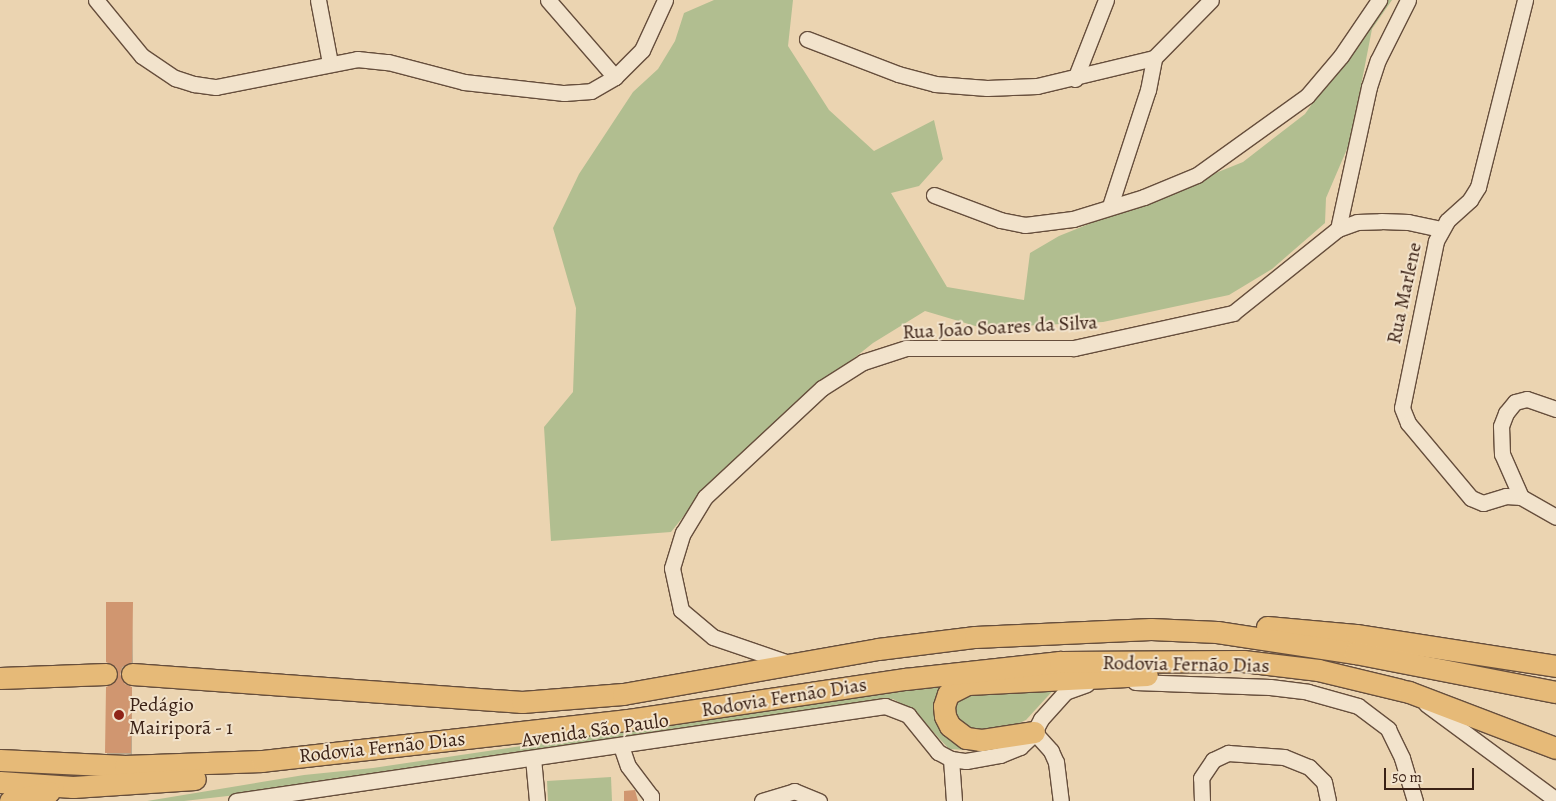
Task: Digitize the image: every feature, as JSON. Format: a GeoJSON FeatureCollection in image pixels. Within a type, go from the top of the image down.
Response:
{"type":"FeatureCollection","features":[{"type":"Feature","properties":{"kind":"highway"},"geometry":{"type":"LineString","coordinates":[[1217,632],[1242,627],[1314,630],[1554,664]]}},
{"type":"Feature","properties":{"kind":"highway","name":"Rodovia Fernão Dias"},"geometry":{"type":"LineString","coordinates":[[132,674],[522,702],[623,694],[791,664],[974,637],[1088,630],[1217,632],[1356,653],[1556,692]]}},
{"type":"Feature","properties":{"kind":"highway","name":"Rodovia Fernão Dias"},"geometry":{"type":"LineString","coordinates":[[0,760],[125,766],[262,760],[627,720],[905,679],[1060,662],[1243,661],[1318,670],[1409,692],[1556,748]]}},
{"type":"Feature","properties":{"kind":"highway"},"geometry":{"type":"LineString","coordinates":[[1034,732],[981,740],[966,738],[950,726],[945,716],[944,706],[948,694],[968,684],[1231,671],[1243,661]]}},
{"type":"Feature","properties":{"kind":"highway"},"geometry":{"type":"LineString","coordinates":[[0,678],[106,674]]}},
{"type":"Feature","properties":{"kind":"highway"},"geometry":{"type":"LineString","coordinates":[[0,782],[73,787],[217,778],[247,769],[262,760]]}},
{"type":"Feature","properties":{"kind":"highway"},"geometry":{"type":"LineString","coordinates":[[10,801],[73,787]]}},
{"type":"Feature","properties":{"kind":"street"},"geometry":{"type":"LineString","coordinates":[[96,0],[142,56],[175,78],[194,84],[216,87],[233,85],[301,73],[330,63],[357,59],[388,62],[456,80],[564,93],[591,91],[615,76],[642,50],[665,0]]}},
{"type":"Feature","properties":{"kind":"street"},"geometry":{"type":"LineString","coordinates":[[318,0],[330,63]]}},
{"type":"Feature","properties":{"kind":"street"},"geometry":{"type":"LineString","coordinates":[[548,0],[615,76]]}},
{"type":"Feature","properties":{"kind":"street"},"geometry":{"type":"LineString","coordinates":[[1074,79],[1106,0]]}},
{"type":"Feature","properties":{"kind":"street"},"geometry":{"type":"LineString","coordinates":[[807,39],[898,74],[935,84],[987,88],[1037,86],[1074,79],[1154,58],[1211,0]]}},
{"type":"Feature","properties":{"kind":"street"},"geometry":{"type":"LineString","coordinates":[[934,195],[993,218],[1025,224],[1072,219],[1144,197],[1197,175],[1278,119],[1326,76],[1379,0]]}},
{"type":"Feature","properties":{"kind":"street"},"geometry":{"type":"LineString","coordinates":[[1338,229],[1369,87],[1378,60],[1408,0]]}},
{"type":"Feature","properties":{"kind":"street","name":"Rua Marlene"},"geometry":{"type":"LineString","coordinates":[[1521,497],[1506,496],[1483,503],[1471,498],[1404,416],[1402,399],[1432,254],[1441,229],[1478,187],[1525,0]]}},
{"type":"Feature","properties":{"kind":"street"},"geometry":{"type":"LineString","coordinates":[[1110,206],[1148,90],[1154,58]]}},
{"type":"Feature","properties":{"kind":"street","name":"Rua João Soares da Silva"},"geometry":{"type":"LineString","coordinates":[[791,664],[713,637],[681,610],[672,568],[683,533],[705,497],[822,388],[863,362],[906,348],[1074,348],[1233,313],[1338,229],[1357,222],[1381,221],[1408,222],[1441,229]]}},
{"type":"Feature","properties":{"kind":"street"},"geometry":{"type":"LineString","coordinates":[[1556,409],[1527,399],[1516,402],[1506,413],[1501,426],[1502,454],[1521,497],[1556,517]]}},
{"type":"Feature","properties":{"kind":"street"},"geometry":{"type":"LineString","coordinates":[[954,801],[951,759],[966,761],[1006,753],[1020,747],[1065,692],[1078,685],[1181,682],[1308,692],[1358,706],[1388,729],[1402,758],[1415,801]]}},
{"type":"Feature","properties":{"kind":"street"},"geometry":{"type":"LineString","coordinates":[[1409,692],[1556,800]]}},
{"type":"Feature","properties":{"kind":"street","name":"Avenida São Paulo"},"geometry":{"type":"LineString","coordinates":[[236,801],[885,706],[908,715],[938,752],[951,759]]}},
{"type":"Feature","properties":{"kind":"street"},"geometry":{"type":"LineString","coordinates":[[1034,732],[1054,756],[1061,801]]}},
{"type":"Feature","properties":{"kind":"street"},"geometry":{"type":"LineString","coordinates":[[621,746],[628,766],[651,796],[651,801]]}},
{"type":"Feature","properties":{"kind":"street"},"geometry":{"type":"LineString","coordinates":[[1202,801],[1201,778],[1214,760],[1228,752],[1284,757],[1309,767],[1324,782],[1328,801]]}},
{"type":"Feature","properties":{"kind":"street"},"geometry":{"type":"LineString","coordinates":[[533,758],[537,801]]}},
{"type":"Feature","properties":{"kind":"street"},"geometry":{"type":"LineString","coordinates":[[762,801],[794,791],[819,801]]}},
{"type":"Feature","properties":{"kind":"green space"},"geometry":{"type":"Polygon","coordinates":[[[714,0],[793,0],[788,46],[829,110],[874,151],[934,120],[943,159],[919,186],[891,193],[947,287],[1024,300],[1030,253],[1059,236],[1243,162],[1305,114],[1384,0],[1392,0],[1372,29],[1350,142],[1326,198],[1325,223],[1272,269],[1229,295],[1103,322],[982,328],[925,311],[873,343],[784,414],[715,477],[671,532],[551,541],[544,427],[573,392],[576,308],[553,228],[579,174],[633,92],[658,69],[675,41],[684,13],[714,0]]]}},
{"type":"Feature","properties":{"kind":"green space"},"geometry":{"type":"Polygon","coordinates":[[[945,683],[940,687],[935,700],[984,751],[949,749],[913,710],[893,699],[306,787],[184,801],[147,801],[304,775],[373,768],[945,683]]]}},
{"type":"Feature","properties":{"kind":"green space"},"geometry":{"type":"Polygon","coordinates":[[[1058,685],[1026,720],[1015,725],[968,732],[952,712],[955,695],[1058,685]]]}},
{"type":"Feature","properties":{"kind":"green space"},"geometry":{"type":"Polygon","coordinates":[[[611,777],[612,801],[548,801],[547,781],[611,777]]]}},
{"type":"Feature","properties":{"kind":"building","name":"Pedágio Mairiporã - 1"},"geometry":{"type":"Polygon","coordinates":[[[106,602],[133,602],[132,662],[122,667],[120,674],[125,684],[132,687],[131,753],[105,753],[106,687],[113,684],[118,674],[116,667],[106,662],[106,602]]]}},
{"type":"Feature","properties":{"kind":"building"},"geometry":{"type":"Polygon","coordinates":[[[635,790],[638,801],[624,801],[624,791],[635,790]]]}},
{"type":"Feature","properties":{"kind":"place","name":"Pedágio Mairiporã - 1"},"geometry":{"type":"Point","coordinates":[119,715]}}]}
